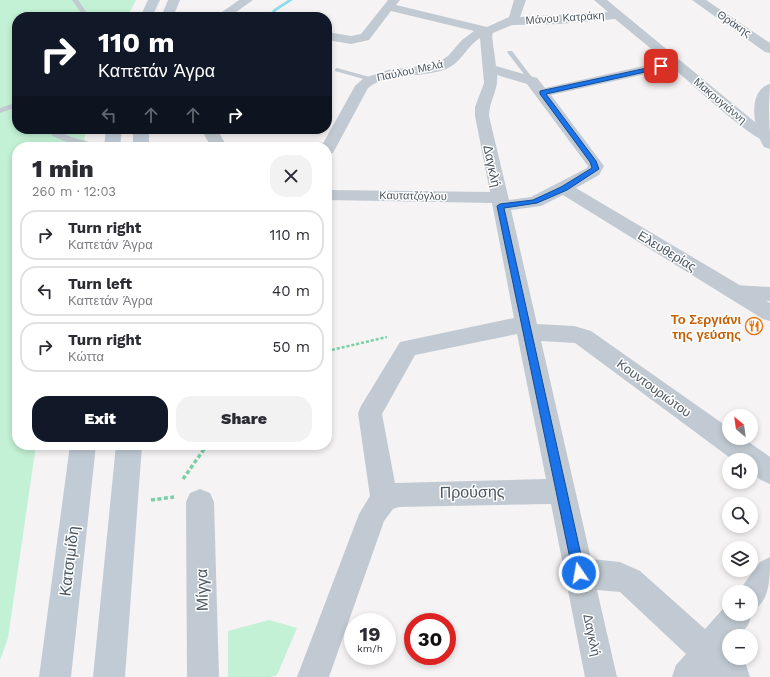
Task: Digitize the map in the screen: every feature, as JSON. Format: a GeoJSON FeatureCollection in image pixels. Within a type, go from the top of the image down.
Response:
{"type":"FeatureCollection","features":[{"type":"Feature","properties":{"kind":"main road"},"geometry":{"type":"LineString","coordinates":[[148,12],[154,0]]}},
{"type":"Feature","properties":{"kind":"main road"},"geometry":{"type":"LineString","coordinates":[[169,12],[174,0]]}},
{"type":"Feature","properties":{"kind":"main road","name":"Κατσιμίδη"},"geometry":{"type":"LineString","coordinates":[[52,668],[82,450]]}},
{"type":"Feature","properties":{"kind":"main road"},"geometry":{"type":"LineString","coordinates":[[109,677],[129,450]]}},
{"type":"Feature","properties":{"kind":"street"},"geometry":{"type":"LineString","coordinates":[[229,12],[247,0]]}},
{"type":"Feature","properties":{"kind":"street"},"geometry":{"type":"LineString","coordinates":[[332,37],[352,40],[365,37],[391,4],[488,31],[512,21],[517,13],[520,0]]}},
{"type":"Feature","properties":{"kind":"street","name":"Μακρυγιάννη"},"geometry":{"type":"LineString","coordinates":[[600,0],[769,140]]}},
{"type":"Feature","properties":{"kind":"street","name":"Θράκης"},"geometry":{"type":"LineString","coordinates":[[698,0],[770,49]]}},
{"type":"Feature","properties":{"kind":"street","name":"Μάνου Κατράκη"},"geometry":{"type":"LineString","coordinates":[[512,21],[555,21],[618,14]]}},
{"type":"Feature","properties":{"kind":"street","name":"Δαγκλή"},"geometry":{"type":"LineString","coordinates":[[488,31],[486,41],[490,69],[490,86],[482,107],[482,116],[499,202],[601,677]]}},
{"type":"Feature","properties":{"kind":"street","name":"Παύλου Μελά"},"geometry":{"type":"LineString","coordinates":[[331,142],[362,86],[371,79],[440,67],[454,59],[469,39],[488,31]]}},
{"type":"Feature","properties":{"kind":"street"},"geometry":{"type":"LineString","coordinates":[[490,69],[515,75],[537,87],[676,63]]}},
{"type":"Feature","properties":{"kind":"street","name":"Καυτατζόγλου"},"geometry":{"type":"LineString","coordinates":[[332,195],[528,204],[564,188],[594,172],[596,166],[537,87]]}},
{"type":"Feature","properties":{"kind":"street"},"geometry":{"type":"LineString","coordinates":[[769,140],[761,102],[764,95],[770,88]]}},
{"type":"Feature","properties":{"kind":"street","name":"Ελευθερίας"},"geometry":{"type":"LineString","coordinates":[[564,188],[770,312]]}},
{"type":"Feature","properties":{"kind":"street"},"geometry":{"type":"LineString","coordinates":[[735,292],[770,294]]}},
{"type":"Feature","properties":{"kind":"street","name":"Κουντουριώτου"},"geometry":{"type":"LineString","coordinates":[[384,499],[370,413],[408,348],[527,328],[574,334],[583,338],[770,472]]}},
{"type":"Feature","properties":{"kind":"street","name":"Προύσης"},"geometry":{"type":"LineString","coordinates":[[384,499],[399,494],[561,491]]}},
{"type":"Feature","properties":{"kind":"street","name":"Μίγγα"},"geometry":{"type":"LineString","coordinates":[[185,492],[203,677]]}},
{"type":"Feature","properties":{"kind":"street"},"geometry":{"type":"LineString","coordinates":[[313,677],[373,514],[384,499]]}},
{"type":"Feature","properties":{"kind":"street"},"geometry":{"type":"LineString","coordinates":[[758,588],[770,572]]}},
{"type":"Feature","properties":{"kind":"street"},"geometry":{"type":"LineString","coordinates":[[579,573],[620,577],[630,581],[734,677]]}},
{"type":"Feature","properties":{"kind":"street"},"geometry":{"type":"LineString","coordinates":[[688,677],[731,621]]}},
{"type":"Feature","properties":{"kind":"lane"},"geometry":{"type":"LineString","coordinates":[[75,0],[83,12]]}},
{"type":"Feature","properties":{"kind":"lane"},"geometry":{"type":"LineString","coordinates":[[510,52],[537,87]]}},
{"type":"Feature","properties":{"kind":"lane"},"geometry":{"type":"LineString","coordinates":[[337,70],[371,79]]}},
{"type":"Feature","properties":{"kind":"lane"},"geometry":{"type":"LineString","coordinates":[[0,112],[12,106]]}},
{"type":"Feature","properties":{"kind":"lane"},"geometry":{"type":"LineString","coordinates":[[8,108],[12,110]]}},
{"type":"Feature","properties":{"kind":"lane"},"geometry":{"type":"LineString","coordinates":[[57,134],[68,140],[78,142]]}},
{"type":"Feature","properties":{"kind":"path"},"geometry":{"type":"LineString","coordinates":[[332,350],[386,336]]}},
{"type":"Feature","properties":{"kind":"path"},"geometry":{"type":"LineString","coordinates":[[171,496],[185,492],[205,450]]}},
{"type":"Feature","properties":{"kind":"green space"},"geometry":{"type":"Polygon","coordinates":[[[0,0],[136,0],[130,12],[12,12],[12,134],[85,134],[84,142],[12,142],[12,450],[35,450],[8,638],[0,660],[0,0]]]}},
{"type":"Feature","properties":{"kind":"green space"},"geometry":{"type":"Polygon","coordinates":[[[269,620],[297,628],[277,675],[271,677],[228,677],[228,631],[269,620]]]}},
{"type":"Feature","properties":{"kind":"waterway"},"geometry":{"type":"LineString","coordinates":[[273,12],[291,0]]}},
{"type":"Feature","properties":{"kind":"place","name":"Το Σεργιάνι της γεύσης"},"geometry":{"type":"Point","coordinates":[754,326]}},
{"type":"Feature","properties":{"kind":"route"},"geometry":{"type":"LineString","coordinates":[[579,573],[500,206],[535,202],[594,172],[596,169],[594,162],[542,93],[661,66]]}}]}
